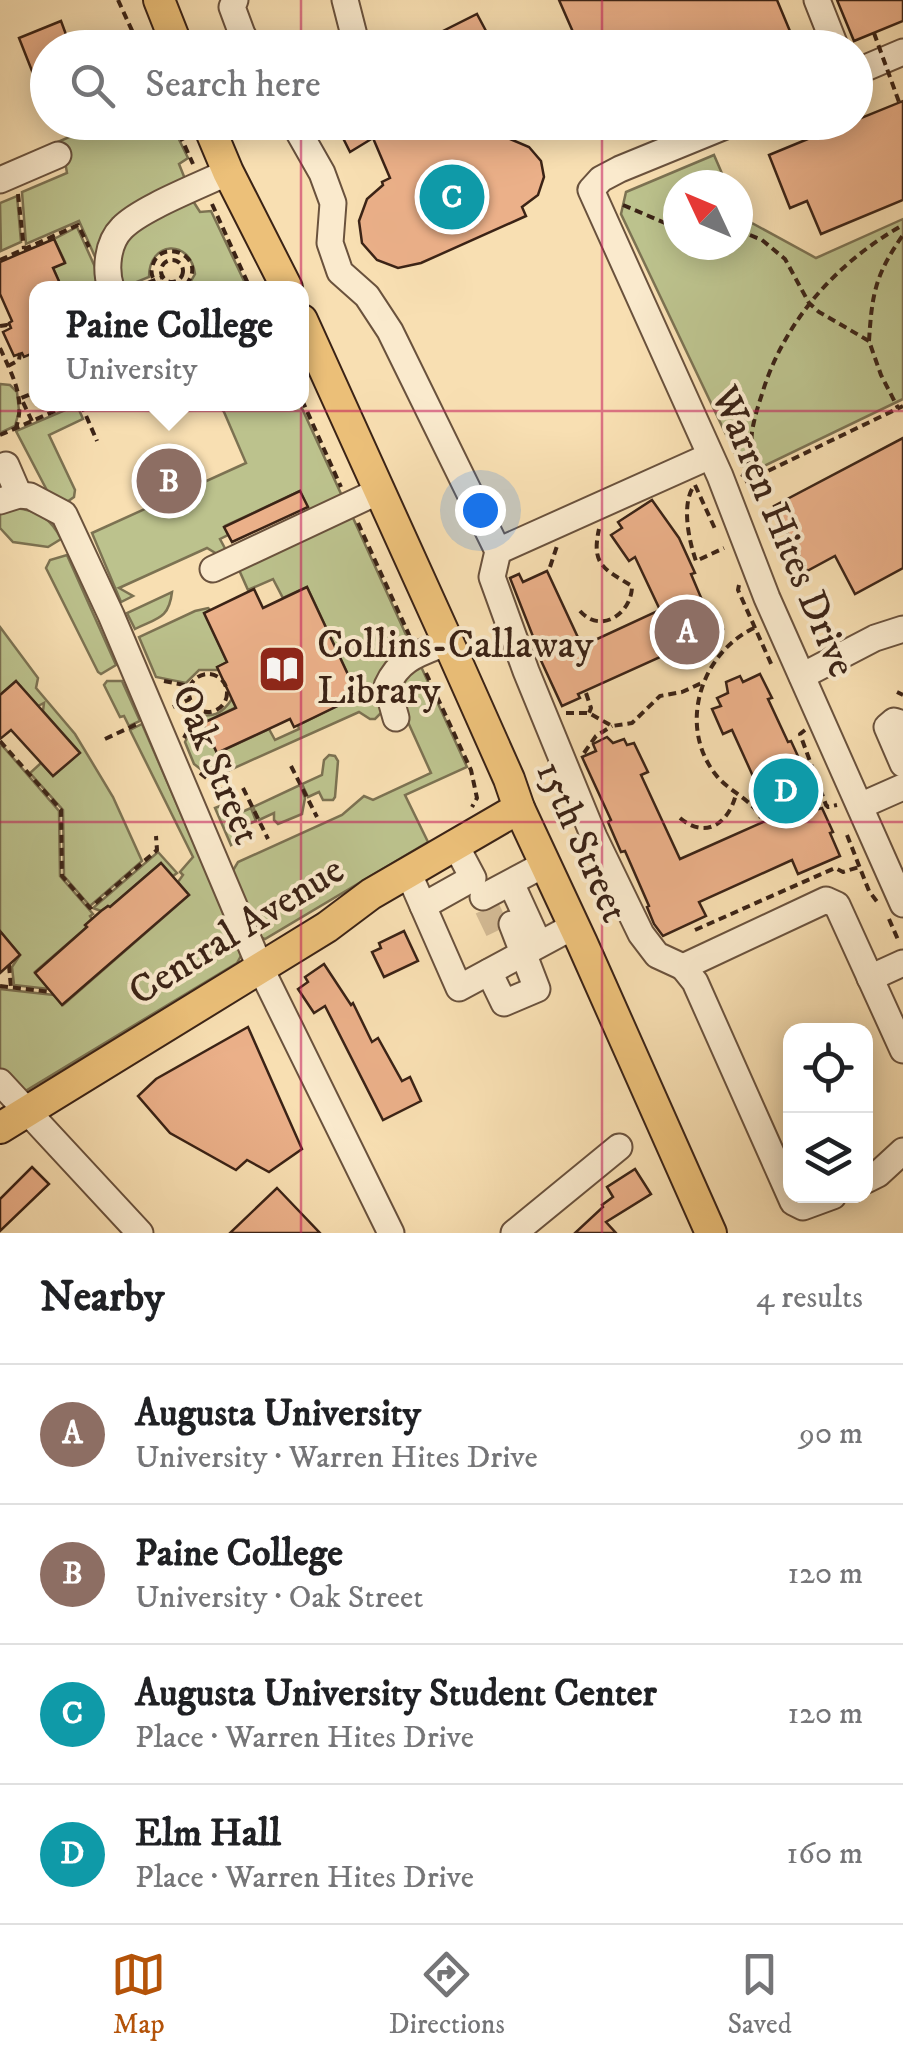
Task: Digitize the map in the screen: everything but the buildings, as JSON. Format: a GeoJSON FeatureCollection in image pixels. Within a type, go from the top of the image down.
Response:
{"type":"FeatureCollection","features":[{"type":"Feature","properties":{"kind":"main road"},"geometry":{"type":"LineString","coordinates":[[159,0],[171,30]]}},
{"type":"Feature","properties":{"kind":"main road"},"geometry":{"type":"LineString","coordinates":[[211,140],[216,178],[282,281]]}},
{"type":"Feature","properties":{"kind":"main road","name":"15th Street"},"geometry":{"type":"LineString","coordinates":[[309,336],[711,1233]]}},
{"type":"Feature","properties":{"kind":"main road","name":"Central Avenue"},"geometry":{"type":"LineString","coordinates":[[0,1128],[328,927],[371,894],[519,808]]}},
{"type":"Feature","properties":{"kind":"street"},"geometry":{"type":"LineString","coordinates":[[235,0],[232,6],[241,30]]}},
{"type":"Feature","properties":{"kind":"street"},"geometry":{"type":"LineString","coordinates":[[345,0],[353,30]]}},
{"type":"Feature","properties":{"kind":"street"},"geometry":{"type":"LineString","coordinates":[[817,0],[829,30]]}},
{"type":"Feature","properties":{"kind":"street"},"geometry":{"type":"LineString","coordinates":[[873,65],[903,52]]}},
{"type":"Feature","properties":{"kind":"street"},"geometry":{"type":"LineString","coordinates":[[303,140],[333,203],[330,243],[340,272],[367,296],[390,331],[498,551],[492,577],[594,837],[642,934],[657,955],[683,967],[695,982],[783,1180]]}},
{"type":"Feature","properties":{"kind":"street","name":"Warren Hites Drive"},"geometry":{"type":"LineString","coordinates":[[707,140],[620,169],[601,179],[591,190],[739,521],[790,674],[853,817],[903,904]]}},
{"type":"Feature","properties":{"kind":"street"},"geometry":{"type":"LineString","coordinates":[[6,178],[58,155]]}},
{"type":"Feature","properties":{"kind":"street"},"geometry":{"type":"LineString","coordinates":[[108,281],[111,248],[120,229],[139,215],[216,178]]}},
{"type":"Feature","properties":{"kind":"street"},"geometry":{"type":"LineString","coordinates":[[498,551],[710,456]]}},
{"type":"Feature","properties":{"kind":"street"},"geometry":{"type":"LineString","coordinates":[[6,465],[9,498]]}},
{"type":"Feature","properties":{"kind":"street"},"geometry":{"type":"LineString","coordinates":[[214,570],[379,491]]}},
{"type":"Feature","properties":{"kind":"street","name":"Oak Street"},"geometry":{"type":"LineString","coordinates":[[9,498],[30,496],[64,514],[111,615],[260,967],[391,1233]]}},
{"type":"Feature","properties":{"kind":"street"},"geometry":{"type":"LineString","coordinates":[[790,674],[903,629]]}},
{"type":"Feature","properties":{"kind":"street"},"geometry":{"type":"LineString","coordinates":[[396,718],[386,686],[392,673],[408,659],[448,642]]}},
{"type":"Feature","properties":{"kind":"street"},"geometry":{"type":"LineString","coordinates":[[903,724],[894,721],[887,726],[903,764]]}},
{"type":"Feature","properties":{"kind":"street"},"geometry":{"type":"LineString","coordinates":[[853,817],[903,788]]}},
{"type":"Feature","properties":{"kind":"street"},"geometry":{"type":"LineString","coordinates":[[853,817],[903,802]]}},
{"type":"Feature","properties":{"kind":"street"},"geometry":{"type":"LineString","coordinates":[[455,844],[495,902],[516,958]]}},
{"type":"Feature","properties":{"kind":"street"},"geometry":{"type":"LineString","coordinates":[[422,906],[495,902],[545,864]]}},
{"type":"Feature","properties":{"kind":"street"},"geometry":{"type":"LineString","coordinates":[[408,872],[460,988],[574,926]]}},
{"type":"Feature","properties":{"kind":"street"},"geometry":{"type":"LineString","coordinates":[[683,967],[826,900],[837,904],[903,1050]]}},
{"type":"Feature","properties":{"kind":"street"},"geometry":{"type":"LineString","coordinates":[[495,902],[516,958]]}},
{"type":"Feature","properties":{"kind":"street"},"geometry":{"type":"LineString","coordinates":[[872,983],[903,963]]}},
{"type":"Feature","properties":{"kind":"street"},"geometry":{"type":"LineString","coordinates":[[872,983],[903,976]]}},
{"type":"Feature","properties":{"kind":"street"},"geometry":{"type":"LineString","coordinates":[[0,1082],[140,1233]]}},
{"type":"Feature","properties":{"kind":"street"},"geometry":{"type":"LineString","coordinates":[[514,1233],[619,1148]]}},
{"type":"Feature","properties":{"kind":"street"},"geometry":{"type":"LineString","coordinates":[[873,1176],[903,1150]]}},
{"type":"Feature","properties":{"kind":"path"},"geometry":{"type":"LineString","coordinates":[[118,0],[132,30]]}},
{"type":"Feature","properties":{"kind":"path"},"geometry":{"type":"LineString","coordinates":[[874,33],[899,102]]}},
{"type":"Feature","properties":{"kind":"path"},"geometry":{"type":"LineString","coordinates":[[188,140],[216,178],[247,281]]}},
{"type":"Feature","properties":{"kind":"path"},"geometry":{"type":"LineString","coordinates":[[6,178],[19,198],[24,250]]}},
{"type":"Feature","properties":{"kind":"path"},"geometry":{"type":"LineString","coordinates":[[620,203],[663,222]]}},
{"type":"Feature","properties":{"kind":"path"},"geometry":{"type":"LineString","coordinates":[[1,257],[78,224],[92,253]]}},
{"type":"Feature","properties":{"kind":"path"},"geometry":{"type":"LineString","coordinates":[[903,225],[845,266],[810,303],[781,346],[752,429],[750,463],[738,485],[901,407],[868,341],[872,297],[886,259],[903,235]]}},
{"type":"Feature","properties":{"kind":"path"},"geometry":{"type":"LineString","coordinates":[[753,236],[785,259],[819,312],[868,341]]}},
{"type":"Feature","properties":{"kind":"path"},"geometry":{"type":"LineString","coordinates":[[162,276],[153,280],[155,260],[166,252],[179,252],[190,261],[189,281]]}},
{"type":"Feature","properties":{"kind":"path"},"geometry":{"type":"LineString","coordinates":[[162,276],[162,265],[176,261],[182,266],[182,276],[177,281]]}},
{"type":"Feature","properties":{"kind":"path"},"geometry":{"type":"LineString","coordinates":[[162,276],[169,281]]}},
{"type":"Feature","properties":{"kind":"path"},"geometry":{"type":"LineString","coordinates":[[0,326],[6,325],[8,329]]}},
{"type":"Feature","properties":{"kind":"path"},"geometry":{"type":"LineString","coordinates":[[0,348],[32,421]]}},
{"type":"Feature","properties":{"kind":"path"},"geometry":{"type":"LineString","coordinates":[[0,377],[19,360],[20,353]]}},
{"type":"Feature","properties":{"kind":"path"},"geometry":{"type":"LineString","coordinates":[[21,398],[29,395]]}},
{"type":"Feature","properties":{"kind":"path"},"geometry":{"type":"LineString","coordinates":[[16,428],[21,398]]}},
{"type":"Feature","properties":{"kind":"path"},"geometry":{"type":"LineString","coordinates":[[0,435],[55,411]]}},
{"type":"Feature","properties":{"kind":"path"},"geometry":{"type":"LineString","coordinates":[[84,411],[97,442]]}},
{"type":"Feature","properties":{"kind":"path"},"geometry":{"type":"LineString","coordinates":[[687,482],[694,484],[718,533]]}},
{"type":"Feature","properties":{"kind":"path"},"geometry":{"type":"LineString","coordinates":[[694,484],[688,496],[688,530],[696,561],[724,548]]}},
{"type":"Feature","properties":{"kind":"path"},"geometry":{"type":"LineString","coordinates":[[580,611],[589,620],[610,619],[620,615],[631,599],[632,586],[609,573],[598,561],[596,542],[601,520]]}},
{"type":"Feature","properties":{"kind":"path"},"geometry":{"type":"LineString","coordinates":[[550,568],[558,545]]}},
{"type":"Feature","properties":{"kind":"path"},"geometry":{"type":"LineString","coordinates":[[740,582],[738,590],[769,660],[790,674]]}},
{"type":"Feature","properties":{"kind":"path"},"geometry":{"type":"LineString","coordinates":[[754,628],[719,654],[708,670],[697,702],[699,738],[714,774],[758,810],[761,818]]}},
{"type":"Feature","properties":{"kind":"path"},"geometry":{"type":"LineString","coordinates":[[216,676],[225,686],[226,697],[220,708],[199,710],[190,699],[190,686],[198,677],[216,676]]}},
{"type":"Feature","properties":{"kind":"path"},"geometry":{"type":"LineString","coordinates":[[154,679],[190,686]]}},
{"type":"Feature","properties":{"kind":"path"},"geometry":{"type":"LineString","coordinates":[[577,762],[596,736],[612,726],[632,724],[660,696],[704,682]]}},
{"type":"Feature","properties":{"kind":"path"},"geometry":{"type":"LineString","coordinates":[[586,693],[590,713]]}},
{"type":"Feature","properties":{"kind":"path"},"geometry":{"type":"LineString","coordinates":[[182,742],[199,710]]}},
{"type":"Feature","properties":{"kind":"path"},"geometry":{"type":"LineString","coordinates":[[560,712],[590,713],[612,726]]}},
{"type":"Feature","properties":{"kind":"path"},"geometry":{"type":"LineString","coordinates":[[811,745],[804,729],[800,734],[826,805],[828,808],[837,804],[853,817],[849,844],[869,891],[884,908],[903,951]]}},
{"type":"Feature","properties":{"kind":"path"},"geometry":{"type":"LineString","coordinates":[[0,741],[61,810],[62,876],[92,910],[156,850],[156,836]]}},
{"type":"Feature","properties":{"kind":"path"},"geometry":{"type":"LineString","coordinates":[[291,766],[317,817]]}},
{"type":"Feature","properties":{"kind":"path"},"geometry":{"type":"LineString","coordinates":[[192,767],[229,795]]}},
{"type":"Feature","properties":{"kind":"path"},"geometry":{"type":"LineString","coordinates":[[243,788],[268,839]]}},
{"type":"Feature","properties":{"kind":"path"},"geometry":{"type":"LineString","coordinates":[[680,818],[699,828],[714,826],[731,812],[736,794]]}},
{"type":"Feature","properties":{"kind":"path"},"geometry":{"type":"LineString","coordinates":[[696,930],[835,868],[843,872],[859,868]]}},
{"type":"Feature","properties":{"kind":"path"},"geometry":{"type":"LineString","coordinates":[[8,965],[11,988]]}},
{"type":"Feature","properties":{"kind":"path"},"geometry":{"type":"LineString","coordinates":[[0,986],[51,992]]}},
{"type":"Feature","properties":{"kind":"green space"},"geometry":{"type":"Polygon","coordinates":[[[62,140],[179,140],[188,158],[179,164],[185,179],[96,259],[79,221],[26,244],[22,192],[67,173],[65,161],[51,145],[62,140]]]}},
{"type":"Feature","properties":{"kind":"green space"},"geometry":{"type":"Polygon","coordinates":[[[714,155],[720,170],[678,170],[714,155]]]}},
{"type":"Feature","properties":{"kind":"green space"},"geometry":{"type":"Polygon","coordinates":[[[663,176],[663,260],[753,260],[753,224],[816,258],[903,219],[903,399],[762,467],[741,466],[621,214],[626,192],[663,176]]]}},
{"type":"Feature","properties":{"kind":"green space"},"geometry":{"type":"Polygon","coordinates":[[[17,196],[21,242],[1,251],[0,203],[17,196]]]}},
{"type":"Feature","properties":{"kind":"green space"},"geometry":{"type":"Polygon","coordinates":[[[193,201],[200,212],[211,211],[244,281],[191,281],[195,274],[192,262],[186,254],[170,248],[155,256],[149,277],[122,281],[121,259],[129,232],[193,201]]]}},
{"type":"Feature","properties":{"kind":"green space"},"geometry":{"type":"Polygon","coordinates":[[[77,227],[95,267],[96,281],[59,281],[53,268],[65,262],[54,239],[77,227]]]}},
{"type":"Feature","properties":{"kind":"green space"},"geometry":{"type":"Polygon","coordinates":[[[0,384],[10,385],[17,392],[19,411],[15,426],[0,433],[0,384]]]}},
{"type":"Feature","properties":{"kind":"green space"},"geometry":{"type":"Polygon","coordinates":[[[63,411],[80,411],[83,419],[49,435],[75,490],[74,497],[64,504],[52,500],[16,431],[63,411]]]}},
{"type":"Feature","properties":{"kind":"green space"},"geometry":{"type":"Polygon","coordinates":[[[303,411],[342,496],[309,511],[300,491],[225,526],[228,535],[220,539],[228,554],[222,557],[207,548],[119,588],[133,596],[121,602],[92,533],[246,463],[224,412],[303,411]]]}},
{"type":"Feature","properties":{"kind":"green space"},"geometry":{"type":"Polygon","coordinates":[[[14,508],[42,516],[61,539],[48,547],[13,542],[0,528],[0,510],[14,508]]]}},
{"type":"Feature","properties":{"kind":"green space"},"geometry":{"type":"Polygon","coordinates":[[[349,509],[412,648],[383,711],[375,719],[359,712],[212,778],[194,764],[185,742],[199,715],[218,713],[232,699],[234,703],[245,703],[203,723],[217,753],[269,729],[275,740],[358,696],[307,587],[283,598],[273,579],[248,590],[236,563],[349,509]]]}},
{"type":"Feature","properties":{"kind":"green space"},"geometry":{"type":"Polygon","coordinates":[[[67,555],[116,665],[101,674],[46,568],[50,560],[67,555]]]}},
{"type":"Feature","properties":{"kind":"green space"},"geometry":{"type":"Polygon","coordinates":[[[172,592],[165,613],[135,629],[127,613],[172,592]]]}},
{"type":"Feature","properties":{"kind":"green space"},"geometry":{"type":"Polygon","coordinates":[[[208,608],[205,613],[227,662],[218,670],[199,670],[186,683],[156,677],[139,637],[208,608]]]}},
{"type":"Feature","properties":{"kind":"green space"},"geometry":{"type":"Polygon","coordinates":[[[0,627],[38,678],[36,688],[75,734],[113,797],[142,861],[90,906],[64,876],[63,810],[30,773],[41,763],[53,776],[79,752],[43,711],[44,703],[38,706],[16,681],[0,695],[0,627]]]}},
{"type":"Feature","properties":{"kind":"green space"},"geometry":{"type":"Polygon","coordinates":[[[418,660],[467,767],[405,795],[428,842],[265,939],[261,937],[232,872],[238,862],[342,815],[364,796],[373,800],[431,773],[393,689],[418,660]]]}},
{"type":"Feature","properties":{"kind":"green space"},"geometry":{"type":"Polygon","coordinates":[[[107,681],[122,681],[140,721],[129,726],[124,716],[120,717],[104,685],[107,681]]]}},
{"type":"Feature","properties":{"kind":"green space"},"geometry":{"type":"Polygon","coordinates":[[[142,724],[242,954],[237,963],[21,1091],[0,1070],[0,989],[54,995],[63,1005],[189,895],[178,882],[183,875],[180,872],[193,857],[130,730],[142,724]]]}},
{"type":"Feature","properties":{"kind":"green space"},"geometry":{"type":"Polygon","coordinates":[[[0,743],[59,811],[60,876],[93,914],[87,927],[35,972],[49,989],[14,985],[12,967],[20,955],[0,931],[0,743]]]}},
{"type":"Feature","properties":{"kind":"green space"},"geometry":{"type":"Polygon","coordinates":[[[329,755],[338,761],[335,797],[323,800],[319,792],[308,797],[302,784],[322,775],[324,760],[329,755]]]}},
{"type":"Feature","properties":{"kind":"green space"},"geometry":{"type":"Polygon","coordinates":[[[300,785],[305,798],[302,814],[278,824],[274,813],[259,820],[253,807],[300,785]]]}},
{"type":"Feature","properties":{"kind":"green space"},"geometry":{"type":"Polygon","coordinates":[[[225,804],[230,817],[251,808],[256,821],[244,826],[241,838],[231,845],[215,808],[225,804]]]}},
{"type":"Feature","properties":{"kind":"green space"},"geometry":{"type":"Polygon","coordinates":[[[158,852],[177,873],[173,876],[161,863],[110,907],[101,911],[93,908],[158,852]]]}},
{"type":"Feature","properties":{"kind":"tunnel"},"geometry":{"type":"LineString","coordinates":[[487,908],[498,931]]}},
{"type":"Feature","properties":{"kind":"place","name":"Augusta University Student Center"},"geometry":{"type":"Point","coordinates":[452,197]}},
{"type":"Feature","properties":{"kind":"place","name":"Paine College"},"geometry":{"type":"Point","coordinates":[169,481]}},
{"type":"Feature","properties":{"kind":"place","name":"Augusta University"},"geometry":{"type":"Point","coordinates":[687,632]}},
{"type":"Feature","properties":{"kind":"place","name":"Collins-Callaway Library"},"geometry":{"type":"Point","coordinates":[282,669]}},
{"type":"Feature","properties":{"kind":"place","name":"Elm Hall"},"geometry":{"type":"Point","coordinates":[786,791]}}]}
